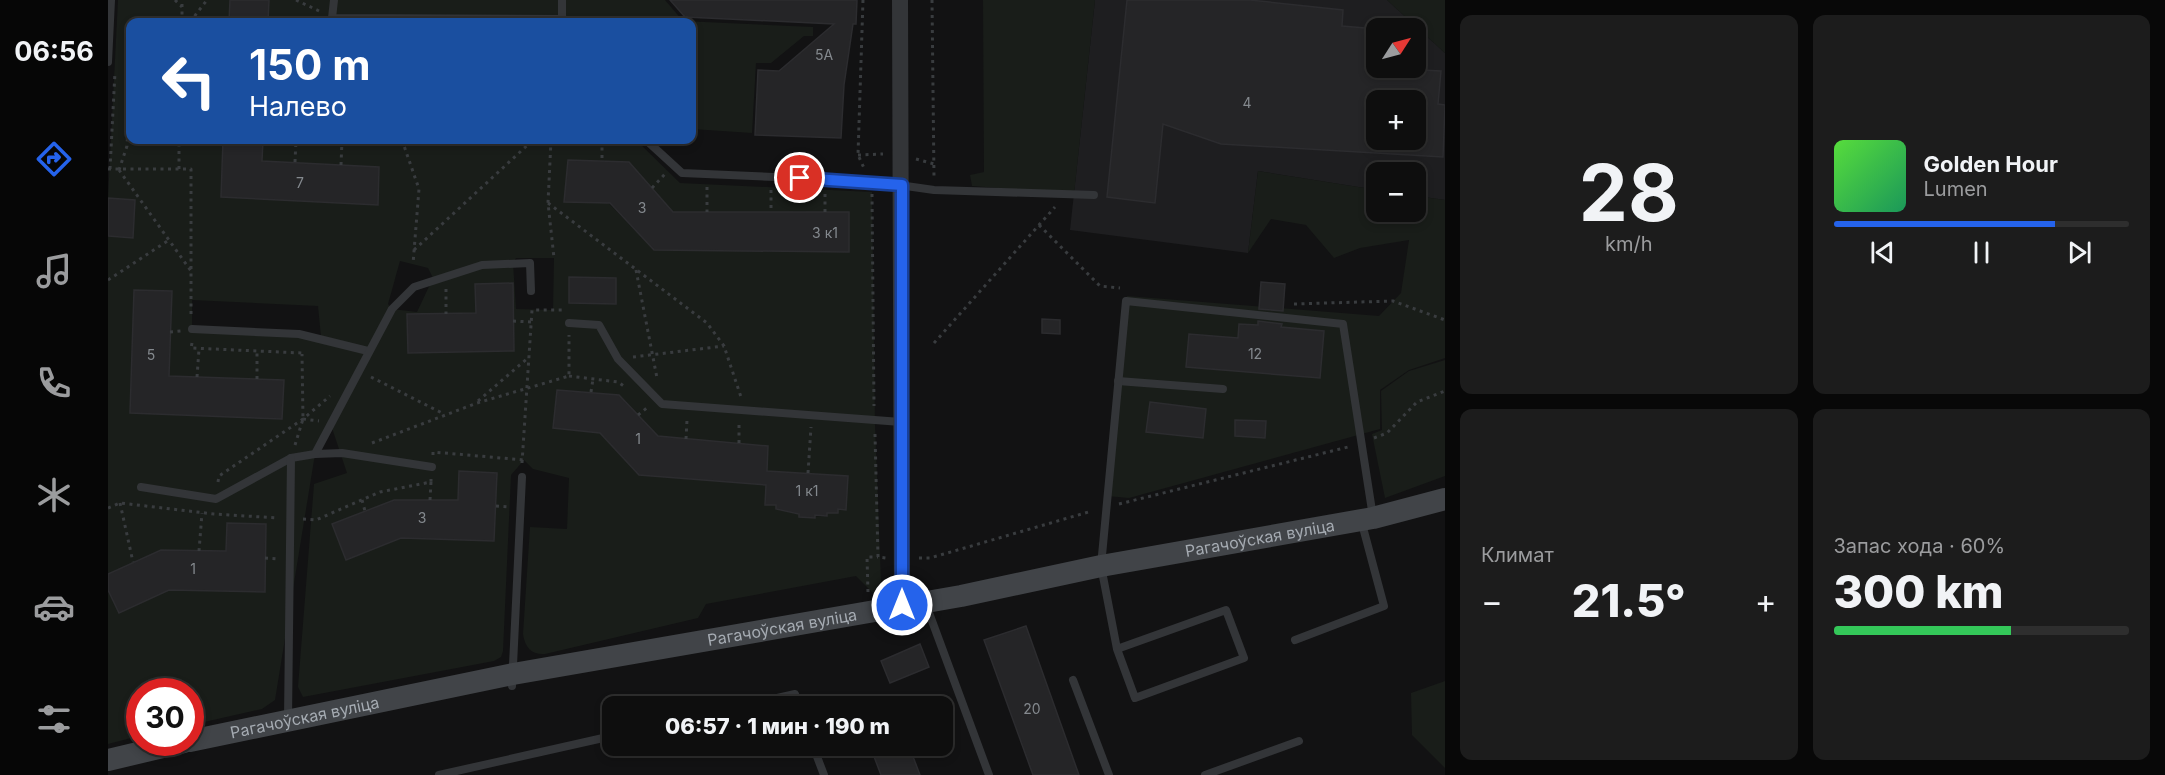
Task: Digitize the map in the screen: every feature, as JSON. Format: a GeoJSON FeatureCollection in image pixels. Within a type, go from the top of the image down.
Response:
{"type":"FeatureCollection","features":[{"type":"Feature","properties":{"kind":"street"},"geometry":{"type":"LineString","coordinates":[[900,0],[902,605]]}},
{"type":"Feature","properties":{"kind":"street","name":"Рагачоўская вуліца"},"geometry":{"type":"LineString","coordinates":[[204,738],[925,602],[1101,566],[1367,519],[1445,499]]}},
{"type":"Feature","properties":{"kind":"street"},"geometry":{"type":"LineString","coordinates":[[108,760],[126,756]]}},
{"type":"Feature","properties":{"kind":"lane"},"geometry":{"type":"LineString","coordinates":[[111,0],[112,63]]}},
{"type":"Feature","properties":{"kind":"lane"},"geometry":{"type":"LineString","coordinates":[[333,18],[334,0]]}},
{"type":"Feature","properties":{"kind":"lane"},"geometry":{"type":"LineString","coordinates":[[562,0],[562,18]]}},
{"type":"Feature","properties":{"kind":"lane"},"geometry":{"type":"LineString","coordinates":[[650,144],[681,173],[871,181],[934,190],[1094,195]]}},
{"type":"Feature","properties":{"kind":"lane"},"geometry":{"type":"LineString","coordinates":[[315,454],[392,309],[414,287],[445,275],[482,265],[530,263],[531,291]]}},
{"type":"Feature","properties":{"kind":"lane"},"geometry":{"type":"LineString","coordinates":[[1117,649],[1226,610],[1244,658],[1136,698],[1117,649],[1101,566],[1126,301],[1343,324],[1362,443],[1367,519],[1384,606],[1294,640]]}},
{"type":"Feature","properties":{"kind":"lane"},"geometry":{"type":"LineString","coordinates":[[569,323],[599,325],[618,359],[662,404],[742,413],[901,422]]}},
{"type":"Feature","properties":{"kind":"lane"},"geometry":{"type":"LineString","coordinates":[[192,329],[299,334],[369,351]]}},
{"type":"Feature","properties":{"kind":"lane"},"geometry":{"type":"LineString","coordinates":[[1118,381],[1223,389]]}},
{"type":"Feature","properties":{"kind":"lane"},"geometry":{"type":"LineString","coordinates":[[141,487],[216,499],[291,458],[315,454],[342,453],[432,467]]}},
{"type":"Feature","properties":{"kind":"lane"},"geometry":{"type":"LineString","coordinates":[[288,721],[291,458]]}},
{"type":"Feature","properties":{"kind":"lane"},"geometry":{"type":"LineString","coordinates":[[513,680],[522,477]]}},
{"type":"Feature","properties":{"kind":"lane"},"geometry":{"type":"LineString","coordinates":[[925,602],[989,775]]}},
{"type":"Feature","properties":{"kind":"lane"},"geometry":{"type":"LineString","coordinates":[[1073,680],[1109,775]]}},
{"type":"Feature","properties":{"kind":"lane"},"geometry":{"type":"LineString","coordinates":[[439,775],[602,738]]}},
{"type":"Feature","properties":{"kind":"lane"},"geometry":{"type":"LineString","coordinates":[[1205,775],[1299,741]]}},
{"type":"Feature","properties":{"kind":"lane"},"geometry":{"type":"LineString","coordinates":[[817,756],[824,775]]}},
{"type":"Feature","properties":{"kind":"path"},"geometry":{"type":"LineString","coordinates":[[175,0],[182,7]]}},
{"type":"Feature","properties":{"kind":"path"},"geometry":{"type":"LineString","coordinates":[[182,0],[182,18]]}},
{"type":"Feature","properties":{"kind":"path"},"geometry":{"type":"LineString","coordinates":[[193,18],[207,0]]}},
{"type":"Feature","properties":{"kind":"path"},"geometry":{"type":"LineString","coordinates":[[296,0],[333,18]]}},
{"type":"Feature","properties":{"kind":"path"},"geometry":{"type":"LineString","coordinates":[[863,0],[858,155],[871,181],[878,557]]}},
{"type":"Feature","properties":{"kind":"path"},"geometry":{"type":"LineString","coordinates":[[932,0],[934,190]]}},
{"type":"Feature","properties":{"kind":"path"},"geometry":{"type":"LineString","coordinates":[[112,63],[109,169],[191,169],[192,348],[302,353]]}},
{"type":"Feature","properties":{"kind":"path"},"geometry":{"type":"LineString","coordinates":[[119,170],[127,144]]}},
{"type":"Feature","properties":{"kind":"path"},"geometry":{"type":"LineString","coordinates":[[178,169],[179,144]]}},
{"type":"Feature","properties":{"kind":"path"},"geometry":{"type":"LineString","coordinates":[[295,162],[297,144]]}},
{"type":"Feature","properties":{"kind":"path"},"geometry":{"type":"LineString","coordinates":[[341,165],[342,144]]}},
{"type":"Feature","properties":{"kind":"path"},"geometry":{"type":"LineString","coordinates":[[403,144],[419,189],[413,264]]}},
{"type":"Feature","properties":{"kind":"path"},"geometry":{"type":"LineString","coordinates":[[414,250],[529,144]]}},
{"type":"Feature","properties":{"kind":"path"},"geometry":{"type":"LineString","coordinates":[[551,144],[548,202],[554,258]]}},
{"type":"Feature","properties":{"kind":"path"},"geometry":{"type":"LineString","coordinates":[[602,144],[602,161]]}},
{"type":"Feature","properties":{"kind":"path"},"geometry":{"type":"LineString","coordinates":[[119,170],[191,271]]}},
{"type":"Feature","properties":{"kind":"path"},"geometry":{"type":"LineString","coordinates":[[652,188],[668,171]]}},
{"type":"Feature","properties":{"kind":"path"},"geometry":{"type":"LineString","coordinates":[[707,184],[707,212]]}},
{"type":"Feature","properties":{"kind":"path"},"geometry":{"type":"LineString","coordinates":[[771,187],[771,212]]}},
{"type":"Feature","properties":{"kind":"path"},"geometry":{"type":"LineString","coordinates":[[825,190],[825,212]]}},
{"type":"Feature","properties":{"kind":"path"},"geometry":{"type":"LineString","coordinates":[[934,343],[1066,194]]}},
{"type":"Feature","properties":{"kind":"path"},"geometry":{"type":"LineString","coordinates":[[548,202],[706,323],[724,346],[742,413],[739,442]]}},
{"type":"Feature","properties":{"kind":"path"},"geometry":{"type":"LineString","coordinates":[[1039,225],[1100,286],[1122,288]]}},
{"type":"Feature","properties":{"kind":"path"},"geometry":{"type":"LineString","coordinates":[[108,280],[169,240]]}},
{"type":"Feature","properties":{"kind":"path"},"geometry":{"type":"LineString","coordinates":[[636,269],[662,404]]}},
{"type":"Feature","properties":{"kind":"path"},"geometry":{"type":"LineString","coordinates":[[445,275],[446,314]]}},
{"type":"Feature","properties":{"kind":"path"},"geometry":{"type":"LineString","coordinates":[[1289,304],[1393,301],[1445,320]]}},
{"type":"Feature","properties":{"kind":"path"},"geometry":{"type":"LineString","coordinates":[[532,310],[569,310],[568,375]]}},
{"type":"Feature","properties":{"kind":"path"},"geometry":{"type":"LineString","coordinates":[[513,321],[531,322]]}},
{"type":"Feature","properties":{"kind":"path"},"geometry":{"type":"LineString","coordinates":[[291,458],[303,419],[302,353],[299,334]]}},
{"type":"Feature","properties":{"kind":"path"},"geometry":{"type":"LineString","coordinates":[[618,359],[724,346]]}},
{"type":"Feature","properties":{"kind":"path"},"geometry":{"type":"LineString","coordinates":[[197,377],[199,348]]}},
{"type":"Feature","properties":{"kind":"path"},"geometry":{"type":"LineString","coordinates":[[257,351],[257,379]]}},
{"type":"Feature","properties":{"kind":"path"},"geometry":{"type":"LineString","coordinates":[[477,402],[529,357]]}},
{"type":"Feature","properties":{"kind":"path"},"geometry":{"type":"LineString","coordinates":[[359,371],[444,414]]}},
{"type":"Feature","properties":{"kind":"path"},"geometry":{"type":"LineString","coordinates":[[342,453],[477,402],[568,375],[618,382],[626,388]]}},
{"type":"Feature","properties":{"kind":"path"},"geometry":{"type":"LineString","coordinates":[[591,392],[593,379]]}},
{"type":"Feature","properties":{"kind":"path"},"geometry":{"type":"LineString","coordinates":[[930,558],[1106,507],[1362,443],[1387,433],[1417,402],[1445,391]]}},
{"type":"Feature","properties":{"kind":"path"},"geometry":{"type":"LineString","coordinates":[[219,476],[303,419],[335,392]]}},
{"type":"Feature","properties":{"kind":"path"},"geometry":{"type":"LineString","coordinates":[[638,415],[652,404],[644,398]]}},
{"type":"Feature","properties":{"kind":"path"},"geometry":{"type":"LineString","coordinates":[[686,439],[687,411]]}},
{"type":"Feature","properties":{"kind":"path"},"geometry":{"type":"LineString","coordinates":[[808,473],[812,420]]}},
{"type":"Feature","properties":{"kind":"path"},"geometry":{"type":"LineString","coordinates":[[430,500],[434,452],[524,460]]}},
{"type":"Feature","properties":{"kind":"path"},"geometry":{"type":"LineString","coordinates":[[291,518],[316,520],[380,492],[431,482]]}},
{"type":"Feature","properties":{"kind":"path"},"geometry":{"type":"LineString","coordinates":[[362,500],[365,511]]}},
{"type":"Feature","properties":{"kind":"path"},"geometry":{"type":"LineString","coordinates":[[108,508],[120,503],[133,562]]}},
{"type":"Feature","properties":{"kind":"path"},"geometry":{"type":"LineString","coordinates":[[496,506],[512,507]]}},
{"type":"Feature","properties":{"kind":"path"},"geometry":{"type":"LineString","coordinates":[[199,551],[202,513]]}},
{"type":"Feature","properties":{"kind":"path"},"geometry":{"type":"LineString","coordinates":[[869,612],[867,557],[902,558]]}},
{"type":"Feature","properties":{"kind":"shaded area"},"geometry":{"type":"Polygon","coordinates":[[[118,0],[230,0],[229,18],[126,18],[126,144],[223,144],[221,197],[378,205],[379,167],[262,161],[263,144],[640,144],[680,183],[872,192],[875,425],[881,582],[874,594],[856,576],[706,604],[698,618],[545,654],[533,652],[527,647],[523,634],[530,527],[567,529],[569,478],[533,469],[524,460],[511,475],[501,657],[494,661],[303,697],[298,687],[314,484],[347,473],[331,425],[315,454],[275,700],[262,709],[204,722],[204,678],[126,678],[126,739],[108,744],[108,590],[119,613],[169,590],[264,592],[227,523],[226,551],[161,550],[108,574],[108,236],[133,238],[135,200],[108,198],[118,0]],[[568,161],[654,250],[848,252],[673,212],[629,162],[568,161]],[[516,258],[513,263],[516,309],[553,310],[554,258],[516,258]],[[400,261],[388,304],[392,309],[417,312],[433,278],[428,268],[400,261]],[[476,284],[476,313],[407,314],[408,353],[514,351],[476,284]],[[134,290],[130,413],[282,419],[284,380],[169,376],[172,291],[134,290]],[[192,300],[192,328],[321,337],[318,306],[192,300]],[[557,390],[553,428],[600,433],[639,475],[766,485],[768,446],[658,437],[619,395],[557,390]],[[767,471],[765,505],[776,505],[776,509],[799,514],[799,517],[838,513],[838,509],[846,509],[848,476],[767,471]],[[459,472],[458,500],[394,500],[332,524],[346,560],[401,538],[494,541],[497,473],[459,472]]]}},
{"type":"Feature","properties":{"kind":"shaded area"},"geometry":{"type":"Polygon","coordinates":[[[269,0],[562,0],[562,18],[268,18],[269,0]]]}},
{"type":"Feature","properties":{"kind":"shaded area"},"geometry":{"type":"Polygon","coordinates":[[[566,0],[665,0],[680,18],[572,18],[566,16],[566,0]]]}},
{"type":"Feature","properties":{"kind":"shaded area"},"geometry":{"type":"Polygon","coordinates":[[[983,0],[1095,0],[1074,194],[972,186],[970,175],[984,172],[983,0]]]}},
{"type":"Feature","properties":{"kind":"shaded area"},"geometry":{"type":"Polygon","coordinates":[[[1095,0],[1387,0],[1407,18],[1366,18],[1366,78],[1426,78],[1426,36],[1445,53],[1445,200],[1426,197],[1426,162],[1366,162],[1366,188],[1258,171],[1248,253],[1070,230],[1095,0]]]}},
{"type":"Feature","properties":{"kind":"shaded area"},"geometry":{"type":"Polygon","coordinates":[[[1387,0],[1445,0],[1445,53],[1426,36],[1426,18],[1407,18],[1387,0]]]}},
{"type":"Feature","properties":{"kind":"shaded area"},"geometry":{"type":"Polygon","coordinates":[[[696,22],[813,27],[813,36],[804,36],[771,63],[756,63],[752,133],[696,129],[696,22]]]}},
{"type":"Feature","properties":{"kind":"shaded area"},"geometry":{"type":"Polygon","coordinates":[[[1258,171],[1366,188],[1366,222],[1426,222],[1426,197],[1445,200],[1445,358],[1409,370],[1380,390],[1380,429],[1129,498],[1107,496],[1105,499],[1127,296],[1379,316],[1401,293],[1409,240],[1360,248],[1334,258],[1306,225],[1271,219],[1248,253],[1258,171]]]}},
{"type":"Feature","properties":{"kind":"shaded area"},"geometry":{"type":"Polygon","coordinates":[[[1445,360],[1445,476],[1385,498],[1372,434],[1382,430],[1381,391],[1409,371],[1445,360]]]}},
{"type":"Feature","properties":{"kind":"shaded area"},"geometry":{"type":"Polygon","coordinates":[[[1445,681],[1445,768],[1412,735],[1411,693],[1445,681]]]}},
{"type":"Feature","properties":{"kind":"building"},"geometry":{"type":"Polygon","coordinates":[[[230,0],[269,0],[268,18],[229,18],[230,0]]]}},
{"type":"Feature","properties":{"kind":"building"},"geometry":{"type":"Polygon","coordinates":[[[670,0],[857,0],[856,24],[853,24],[844,85],[841,138],[755,135],[758,70],[779,71],[834,24],[685,17],[670,0]]]}},
{"type":"Feature","properties":{"kind":"building"},"geometry":{"type":"Polygon","coordinates":[[[1127,0],[1250,0],[1343,10],[1342,26],[1366,28],[1366,78],[1426,78],[1426,70],[1441,71],[1438,104],[1445,105],[1443,157],[1221,144],[1163,124],[1155,203],[1107,197],[1127,0]]]}},
{"type":"Feature","properties":{"kind":"building"},"geometry":{"type":"Polygon","coordinates":[[[223,144],[263,144],[262,161],[379,167],[378,205],[221,197],[223,144]]]}},
{"type":"Feature","properties":{"kind":"building"},"geometry":{"type":"Polygon","coordinates":[[[568,160],[629,162],[673,212],[849,212],[849,252],[654,250],[610,203],[564,202],[568,160]]]}},
{"type":"Feature","properties":{"kind":"building"},"geometry":{"type":"Polygon","coordinates":[[[108,198],[135,200],[133,238],[108,236],[108,198]]]}},
{"type":"Feature","properties":{"kind":"building"},"geometry":{"type":"Polygon","coordinates":[[[569,277],[616,278],[616,304],[569,303],[569,277]]]}},
{"type":"Feature","properties":{"kind":"building"},"geometry":{"type":"Polygon","coordinates":[[[1261,282],[1285,284],[1283,311],[1259,309],[1261,282]]]}},
{"type":"Feature","properties":{"kind":"building"},"geometry":{"type":"Polygon","coordinates":[[[513,283],[514,351],[408,353],[407,314],[476,313],[475,284],[513,283]]]}},
{"type":"Feature","properties":{"kind":"building"},"geometry":{"type":"Polygon","coordinates":[[[134,290],[172,291],[169,376],[284,380],[282,419],[130,413],[134,290]]]}},
{"type":"Feature","properties":{"kind":"building"},"geometry":{"type":"Polygon","coordinates":[[[1042,319],[1060,320],[1060,334],[1042,333],[1042,319]]]}},
{"type":"Feature","properties":{"kind":"building"},"geometry":{"type":"Polygon","coordinates":[[[1258,321],[1282,324],[1281,327],[1324,331],[1320,378],[1186,367],[1189,334],[1238,338],[1239,324],[1258,325],[1258,321]]]}},
{"type":"Feature","properties":{"kind":"building"},"geometry":{"type":"Polygon","coordinates":[[[557,390],[619,395],[658,436],[768,446],[767,471],[848,476],[846,510],[838,509],[838,513],[827,513],[827,516],[815,515],[815,518],[799,517],[799,514],[776,509],[776,505],[765,505],[766,485],[639,475],[600,433],[553,428],[557,390]]]}},
{"type":"Feature","properties":{"kind":"building"},"geometry":{"type":"Polygon","coordinates":[[[1150,402],[1206,409],[1203,438],[1146,432],[1150,402]]]}},
{"type":"Feature","properties":{"kind":"building"},"geometry":{"type":"Polygon","coordinates":[[[1235,420],[1266,421],[1265,438],[1235,436],[1235,420]]]}},
{"type":"Feature","properties":{"kind":"building"},"geometry":{"type":"Polygon","coordinates":[[[459,471],[497,473],[494,541],[401,538],[346,560],[332,524],[394,500],[458,500],[459,471]]]}},
{"type":"Feature","properties":{"kind":"building"},"geometry":{"type":"Polygon","coordinates":[[[227,523],[266,524],[265,592],[169,590],[119,613],[108,590],[108,574],[161,550],[226,551],[227,523]]]}},
{"type":"Feature","properties":{"kind":"building"},"geometry":{"type":"Polygon","coordinates":[[[1026,626],[1079,775],[1033,775],[984,640],[1026,626]]]}},
{"type":"Feature","properties":{"kind":"building"},"geometry":{"type":"Polygon","coordinates":[[[920,644],[929,667],[890,683],[881,661],[920,644]]]}},
{"type":"Feature","properties":{"kind":"building"},"geometry":{"type":"Polygon","coordinates":[[[874,756],[913,756],[920,775],[881,775],[874,756]]]}},
{"type":"Feature","properties":{"kind":"route"},"geometry":{"type":"LineString","coordinates":[[800,178],[871,181],[902,185],[902,605]]}}]}
